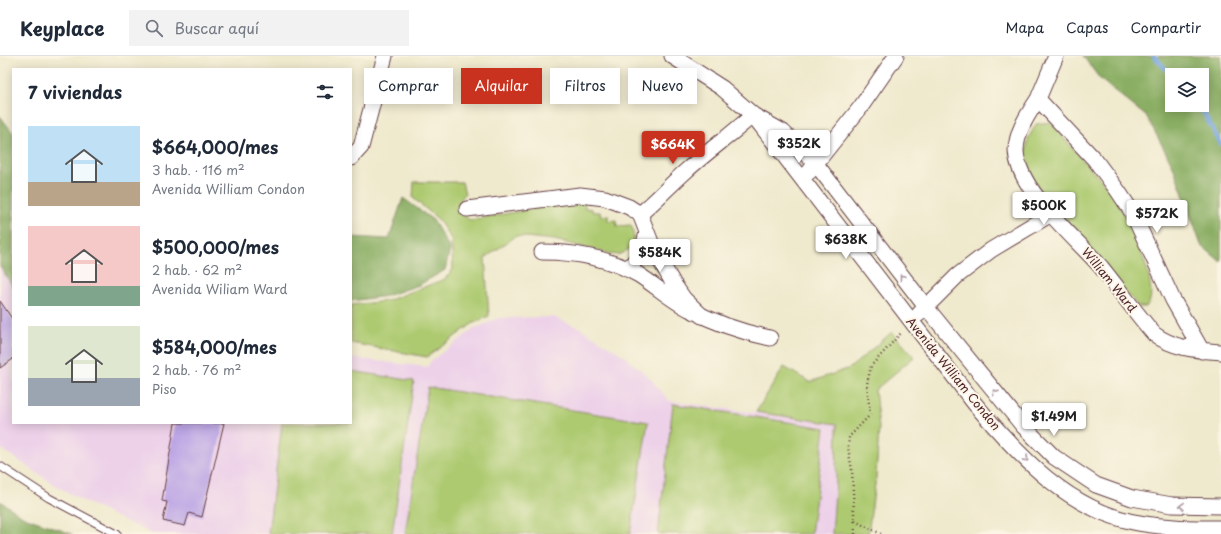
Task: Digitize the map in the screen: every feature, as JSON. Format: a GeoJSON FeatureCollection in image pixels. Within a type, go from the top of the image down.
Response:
{"type":"FeatureCollection","features":[{"type":"Feature","properties":{"kind":"street"},"geometry":{"type":"LineString","coordinates":[[352,157],[361,147],[385,56]]}},
{"type":"Feature","properties":{"kind":"street","name":"Avenida William Condon"},"geometry":{"type":"LineString","coordinates":[[672,56],[722,88],[753,115],[783,132],[816,164],[926,307],[1023,426],[1068,467],[1096,485],[1132,498],[1172,505],[1221,506]]}},
{"type":"Feature","properties":{"kind":"street"},"geometry":{"type":"LineString","coordinates":[[802,181],[860,108],[896,56]]}},
{"type":"Feature","properties":{"kind":"street","name":"William Ward"},"geometry":{"type":"LineString","coordinates":[[1056,56],[1038,99],[1019,135],[1016,152],[1018,164],[1029,187],[1051,214],[1101,268],[1154,334],[1178,347],[1202,351],[1221,352]]}},
{"type":"Feature","properties":{"kind":"street"},"geometry":{"type":"LineString","coordinates":[[1038,99],[1095,160],[1132,212],[1173,300],[1202,351]]}},
{"type":"Feature","properties":{"kind":"street"},"geometry":{"type":"LineString","coordinates":[[640,214],[661,197],[687,170],[725,141],[753,115]]}},
{"type":"Feature","properties":{"kind":"street","name":"Avenida William Condon"},"geometry":{"type":"LineString","coordinates":[[753,115],[802,181],[993,426],[1037,471],[1060,489],[1090,506],[1122,519],[1168,526],[1221,528]]}},
{"type":"Feature","properties":{"kind":"street"},"geometry":{"type":"LineString","coordinates":[[467,209],[580,195],[599,197],[618,202],[640,214],[654,250],[673,283],[684,299],[702,316]]}},
{"type":"Feature","properties":{"kind":"street"},"geometry":{"type":"LineString","coordinates":[[911,322],[957,276],[991,250],[1051,214]]}},
{"type":"Feature","properties":{"kind":"street"},"geometry":{"type":"LineString","coordinates":[[626,268],[633,264],[638,258],[647,232]]}},
{"type":"Feature","properties":{"kind":"street"},"geometry":{"type":"LineString","coordinates":[[542,252],[577,253],[605,260],[626,268],[702,316],[735,329],[770,338]]}},
{"type":"Feature","properties":{"kind":"lane"},"geometry":{"type":"LineString","coordinates":[[0,466],[49,498],[117,534]]}},
{"type":"Feature","properties":{"kind":"path"},"geometry":{"type":"LineString","coordinates":[[855,534],[852,470],[848,448],[849,437],[870,415],[866,384],[871,366],[911,322]]}},
{"type":"Feature","properties":{"kind":"path"},"geometry":{"type":"LineString","coordinates":[[855,520],[881,534]]}},
{"type":"Feature","properties":{"kind":"shaded area"},"geometry":{"type":"Polygon","coordinates":[[[0,266],[12,285],[12,424],[352,424],[352,358],[427,367],[432,360],[474,329],[498,318],[553,317],[580,328],[623,355],[650,378],[669,401],[837,424],[836,480],[832,534],[152,534],[83,501],[55,485],[0,448],[0,266]]]}},
{"type":"Feature","properties":{"kind":"green space"},"geometry":{"type":"Polygon","coordinates":[[[1083,56],[1221,56],[1221,262],[1201,245],[1173,166],[1147,117],[1100,79],[1083,56]]]}},
{"type":"Feature","properties":{"kind":"green space"},"geometry":{"type":"Polygon","coordinates":[[[0,116],[12,132],[12,285],[0,266],[0,116]]]}},
{"type":"Feature","properties":{"kind":"green space"},"geometry":{"type":"Polygon","coordinates":[[[1050,122],[1108,188],[1117,201],[1140,250],[1146,268],[1150,285],[1150,298],[1146,307],[1139,307],[1055,211],[1035,183],[1025,154],[1028,139],[1036,124],[1050,122]]]}},
{"type":"Feature","properties":{"kind":"green space"},"geometry":{"type":"Polygon","coordinates":[[[414,182],[462,182],[465,194],[460,201],[459,208],[470,220],[584,200],[585,208],[592,209],[593,212],[600,212],[601,216],[608,215],[608,221],[616,220],[617,226],[631,225],[634,236],[630,248],[617,255],[554,240],[516,236],[485,258],[489,316],[472,324],[427,357],[352,343],[352,305],[387,301],[445,279],[453,269],[451,239],[438,219],[413,198],[414,182]]]}},
{"type":"Feature","properties":{"kind":"green space"},"geometry":{"type":"Polygon","coordinates":[[[403,198],[433,220],[450,249],[445,270],[419,285],[386,296],[352,301],[352,237],[389,239],[403,198]]]}},
{"type":"Feature","properties":{"kind":"green space"},"geometry":{"type":"Polygon","coordinates":[[[892,332],[914,357],[875,390],[879,428],[876,477],[868,534],[832,534],[836,480],[837,424],[756,412],[784,367],[810,382],[850,368],[892,332]]]}},
{"type":"Feature","properties":{"kind":"green space"},"geometry":{"type":"Polygon","coordinates":[[[352,371],[414,381],[392,534],[268,534],[282,424],[352,424],[352,371]]]}},
{"type":"Feature","properties":{"kind":"green space"},"geometry":{"type":"Polygon","coordinates":[[[428,387],[648,422],[630,534],[405,534],[428,387]]]}},
{"type":"Feature","properties":{"kind":"green space"},"geometry":{"type":"Polygon","coordinates":[[[673,404],[825,428],[811,534],[658,534],[673,404]]]}},
{"type":"Feature","properties":{"kind":"green space"},"geometry":{"type":"Polygon","coordinates":[[[0,501],[24,517],[72,534],[0,534],[0,501]]]}},
{"type":"Feature","properties":{"kind":"building"},"geometry":{"type":"Polygon","coordinates":[[[0,301],[12,319],[12,360],[0,368],[0,301]]]}},
{"type":"Feature","properties":{"kind":"building"},"geometry":{"type":"Polygon","coordinates":[[[175,424],[224,424],[202,517],[189,513],[185,526],[163,521],[167,502],[162,501],[175,424]]]}},
{"type":"Feature","properties":{"kind":"waterway"},"geometry":{"type":"LineString","coordinates":[[1154,56],[1165,68]]}},
{"type":"Feature","properties":{"kind":"waterway"},"geometry":{"type":"LineString","coordinates":[[1203,112],[1221,144]]}}]}
